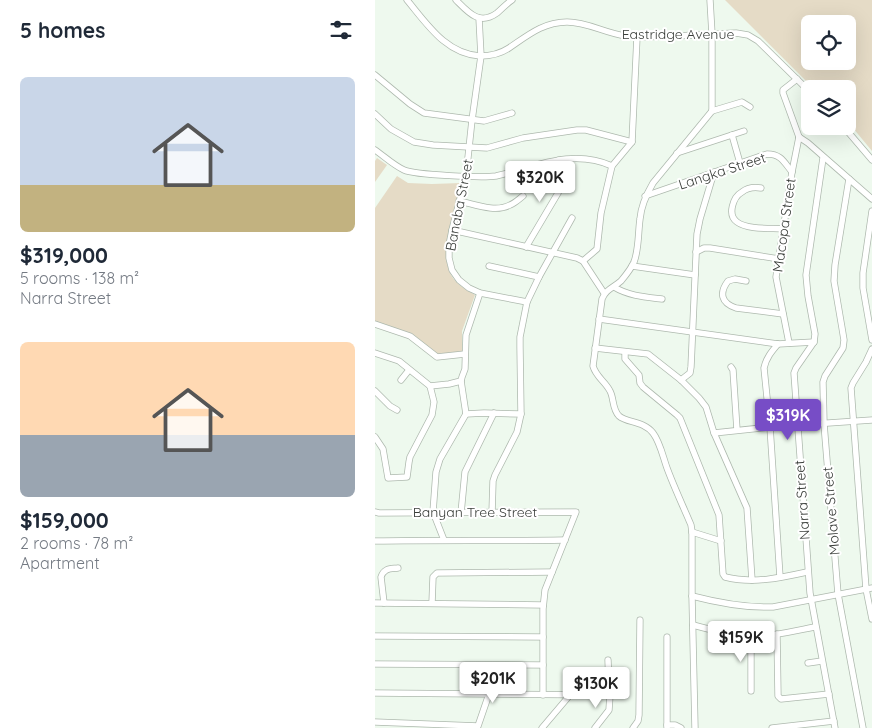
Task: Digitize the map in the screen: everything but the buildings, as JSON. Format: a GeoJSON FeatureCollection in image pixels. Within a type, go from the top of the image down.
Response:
{"type":"FeatureCollection","features":[{"type":"Feature","properties":{"kind":"street","name":"Eastridge Avenue"},"geometry":{"type":"LineString","coordinates":[[407,0],[435,34],[460,52],[469,55],[493,56],[507,50],[530,33],[556,23],[567,22],[585,24],[608,33],[637,37],[736,33],[748,35],[758,41],[801,83]]}},
{"type":"Feature","properties":{"kind":"street"},"geometry":{"type":"LineString","coordinates":[[456,0],[469,13],[479,18],[487,18],[497,13],[505,4],[512,0]]}},
{"type":"Feature","properties":{"kind":"street"},"geometry":{"type":"LineString","coordinates":[[710,0],[712,111]]}},
{"type":"Feature","properties":{"kind":"street","name":"Banaba Street"},"geometry":{"type":"LineString","coordinates":[[479,18],[481,56],[466,176],[452,230],[449,258],[452,270],[459,280],[469,288],[527,302]]}},
{"type":"Feature","properties":{"kind":"street"},"geometry":{"type":"LineString","coordinates":[[583,261],[597,249],[601,213],[612,166],[633,142],[637,37]]}},
{"type":"Feature","properties":{"kind":"street"},"geometry":{"type":"LineString","coordinates":[[375,75],[424,113],[484,121],[512,112]]}},
{"type":"Feature","properties":{"kind":"street"},"geometry":{"type":"LineString","coordinates":[[797,79],[783,90],[783,93],[799,137],[872,199]]}},
{"type":"Feature","properties":{"kind":"street"},"geometry":{"type":"LineString","coordinates":[[695,728],[692,532],[652,431],[638,422],[618,415],[611,392],[594,373],[593,366],[601,299],[604,293],[620,282],[629,272],[637,250],[639,220],[645,196],[653,183],[712,111],[742,102],[750,106]]}},
{"type":"Feature","properties":{"kind":"street"},"geometry":{"type":"LineString","coordinates":[[375,114],[391,129],[414,142],[433,146],[487,148],[523,138],[577,130],[586,130],[633,142]]}},
{"type":"Feature","properties":{"kind":"street"},"geometry":{"type":"LineString","coordinates":[[677,153],[744,131]]}},
{"type":"Feature","properties":{"kind":"street"},"geometry":{"type":"LineString","coordinates":[[732,135],[741,163]]}},
{"type":"Feature","properties":{"kind":"street"},"geometry":{"type":"LineString","coordinates":[[851,135],[872,160]]}},
{"type":"Feature","properties":{"kind":"street","name":"Macopa Street"},"geometry":{"type":"LineString","coordinates":[[789,343],[777,283],[792,172],[799,137]]}},
{"type":"Feature","properties":{"kind":"street"},"geometry":{"type":"LineString","coordinates":[[375,150],[404,170],[419,173],[494,176],[534,165],[580,158],[600,161],[612,166]]}},
{"type":"Feature","properties":{"kind":"street","name":"Langka Street"},"geometry":{"type":"LineString","coordinates":[[645,196],[767,154],[779,156],[792,172]]}},
{"type":"Feature","properties":{"kind":"street"},"geometry":{"type":"LineString","coordinates":[[599,319],[778,344],[814,342],[815,334],[806,275],[823,158]]}},
{"type":"Feature","properties":{"kind":"street"},"geometry":{"type":"LineString","coordinates":[[526,247],[561,186],[559,160]]}},
{"type":"Feature","properties":{"kind":"street"},"geometry":{"type":"LineString","coordinates":[[681,380],[690,373],[697,234],[699,219],[714,172]]}},
{"type":"Feature","properties":{"kind":"street","name":"Molave Street"},"geometry":{"type":"LineString","coordinates":[[849,179],[834,281],[844,340],[843,348],[823,382],[824,424],[838,594],[863,728]]}},
{"type":"Feature","properties":{"kind":"street"},"geometry":{"type":"LineString","coordinates":[[761,188],[755,187],[742,192],[735,198],[732,216],[736,222],[747,227],[784,229]]}},
{"type":"Feature","properties":{"kind":"street"},"geometry":{"type":"LineString","coordinates":[[459,201],[493,208],[503,208],[511,205],[523,196]]}},
{"type":"Feature","properties":{"kind":"street"},"geometry":{"type":"LineString","coordinates":[[872,211],[863,273],[863,288],[872,340]]}},
{"type":"Feature","properties":{"kind":"street"},"geometry":{"type":"LineString","coordinates":[[492,513],[493,481],[517,432],[521,414],[519,347],[527,302],[539,276],[572,218]]}},
{"type":"Feature","properties":{"kind":"street"},"geometry":{"type":"LineString","coordinates":[[452,230],[577,258],[583,261],[604,293]]}},
{"type":"Feature","properties":{"kind":"street"},"geometry":{"type":"LineString","coordinates":[[696,252],[704,248],[710,248],[779,259]]}},
{"type":"Feature","properties":{"kind":"street"},"geometry":{"type":"LineString","coordinates":[[489,266],[539,276]]}},
{"type":"Feature","properties":{"kind":"street"},"geometry":{"type":"LineString","coordinates":[[631,266],[695,275]]}},
{"type":"Feature","properties":{"kind":"street"},"geometry":{"type":"LineString","coordinates":[[746,281],[735,279],[728,281],[723,287],[725,302],[729,306],[783,314]]}},
{"type":"Feature","properties":{"kind":"street"},"geometry":{"type":"LineString","coordinates":[[614,286],[634,296],[662,299]]}},
{"type":"Feature","properties":{"kind":"street"},"geometry":{"type":"LineString","coordinates":[[444,540],[433,512],[436,472],[440,459],[466,414],[461,377],[465,369],[466,335],[481,292]]}},
{"type":"Feature","properties":{"kind":"street"},"geometry":{"type":"LineString","coordinates":[[375,324],[410,336],[437,357],[465,354]]}},
{"type":"Feature","properties":{"kind":"street","name":"Narra Street"},"geometry":{"type":"LineString","coordinates":[[814,342],[794,373],[807,572],[815,627],[835,728]]}},
{"type":"Feature","properties":{"kind":"street"},"geometry":{"type":"LineString","coordinates":[[778,344],[765,361],[764,368],[770,427],[780,578]]}},
{"type":"Feature","properties":{"kind":"street"},"geometry":{"type":"LineString","coordinates":[[595,348],[648,354],[681,380],[706,407],[714,433],[747,508],[752,580]]}},
{"type":"Feature","properties":{"kind":"street"},"geometry":{"type":"LineString","coordinates":[[872,350],[851,388],[872,619]]}},
{"type":"Feature","properties":{"kind":"street"},"geometry":{"type":"LineString","coordinates":[[625,352],[625,359],[639,375],[643,387],[679,418],[719,515],[723,574],[725,577],[763,580],[807,572]]}},
{"type":"Feature","properties":{"kind":"street"},"geometry":{"type":"LineString","coordinates":[[375,353],[399,361],[430,386],[434,402],[432,415],[410,457],[407,477],[387,478],[383,449],[375,436]]}},
{"type":"Feature","properties":{"kind":"street"},"geometry":{"type":"LineString","coordinates":[[731,367],[733,370],[737,430]]}},
{"type":"Feature","properties":{"kind":"street"},"geometry":{"type":"LineString","coordinates":[[401,380],[409,370]]}},
{"type":"Feature","properties":{"kind":"street"},"geometry":{"type":"LineString","coordinates":[[430,386],[461,381]]}},
{"type":"Feature","properties":{"kind":"street"},"geometry":{"type":"LineString","coordinates":[[375,391],[390,406],[397,410]]}},
{"type":"Feature","properties":{"kind":"street"},"geometry":{"type":"LineString","coordinates":[[466,414],[484,412],[521,414]]}},
{"type":"Feature","properties":{"kind":"street"},"geometry":{"type":"LineString","coordinates":[[461,513],[465,472],[494,413]]}},
{"type":"Feature","properties":{"kind":"street"},"geometry":{"type":"LineString","coordinates":[[714,433],[872,420]]}},
{"type":"Feature","properties":{"kind":"street","name":"Banyan Tree Street"},"geometry":{"type":"LineString","coordinates":[[375,512],[576,512],[565,540]]}},
{"type":"Feature","properties":{"kind":"street"},"geometry":{"type":"LineString","coordinates":[[692,532],[721,540]]}},
{"type":"Feature","properties":{"kind":"street"},"geometry":{"type":"LineString","coordinates":[[375,541],[565,540],[545,590],[543,605],[543,695]]}},
{"type":"Feature","properties":{"kind":"street"},"geometry":{"type":"LineString","coordinates":[[384,603],[382,573],[387,569],[398,568]]}},
{"type":"Feature","properties":{"kind":"street"},"geometry":{"type":"LineString","coordinates":[[432,604],[433,578],[437,573],[552,572]]}},
{"type":"Feature","properties":{"kind":"street"},"geometry":{"type":"LineString","coordinates":[[692,596],[725,604],[757,608],[773,607],[869,588]]}},
{"type":"Feature","properties":{"kind":"street"},"geometry":{"type":"LineString","coordinates":[[375,603],[543,605]]}},
{"type":"Feature","properties":{"kind":"street"},"geometry":{"type":"LineString","coordinates":[[633,728],[638,721],[639,714],[640,620]]}},
{"type":"Feature","properties":{"kind":"street"},"geometry":{"type":"LineString","coordinates":[[693,625],[725,633],[751,636],[777,634],[815,627]]}},
{"type":"Feature","properties":{"kind":"street"},"geometry":{"type":"LineString","coordinates":[[777,634],[778,696],[781,699],[829,694]]}},
{"type":"Feature","properties":{"kind":"street"},"geometry":{"type":"LineString","coordinates":[[375,636],[543,637]]}},
{"type":"Feature","properties":{"kind":"street"},"geometry":{"type":"LineString","coordinates":[[751,636],[751,691]]}},
{"type":"Feature","properties":{"kind":"street"},"geometry":{"type":"LineString","coordinates":[[667,637],[667,726],[675,725],[681,728]]}},
{"type":"Feature","properties":{"kind":"street"},"geometry":{"type":"LineString","coordinates":[[595,728],[609,710],[608,660]]}},
{"type":"Feature","properties":{"kind":"street"},"geometry":{"type":"LineString","coordinates":[[808,663],[822,661]]}},
{"type":"Feature","properties":{"kind":"street"},"geometry":{"type":"LineString","coordinates":[[375,664],[543,665]]}},
{"type":"Feature","properties":{"kind":"street"},"geometry":{"type":"LineString","coordinates":[[375,693],[610,695]]}},
{"type":"Feature","properties":{"kind":"street"},"geometry":{"type":"LineString","coordinates":[[375,722],[478,726],[489,694]]}},
{"type":"Feature","properties":{"kind":"street"},"geometry":{"type":"LineString","coordinates":[[542,728],[570,695]]}},
{"type":"Feature","properties":{"kind":"street"},"geometry":{"type":"LineString","coordinates":[[771,728],[834,721]]}},
{"type":"Feature","properties":{"kind":"shaded area"},"geometry":{"type":"Polygon","coordinates":[[[725,0],[872,0],[872,151],[856,132],[856,80],[805,80],[725,0]]]}},
{"type":"Feature","properties":{"kind":"shaded area"},"geometry":{"type":"Polygon","coordinates":[[[377,158],[387,165],[375,182],[375,161],[377,158]]]}},
{"type":"Feature","properties":{"kind":"shaded area"},"geometry":{"type":"Polygon","coordinates":[[[397,176],[408,183],[461,183],[449,230],[447,243],[448,266],[451,275],[456,281],[475,295],[462,331],[462,351],[460,353],[438,356],[413,335],[375,323],[375,208],[397,176]]]}}]}
